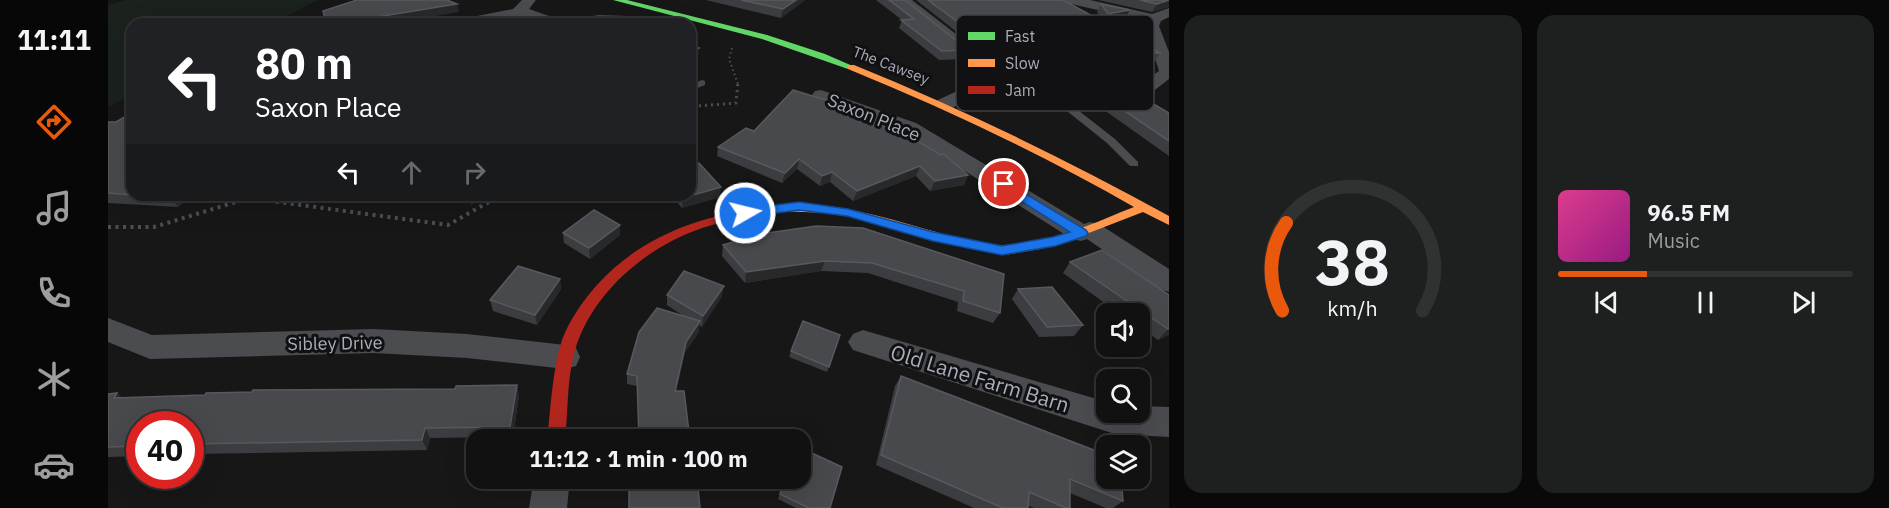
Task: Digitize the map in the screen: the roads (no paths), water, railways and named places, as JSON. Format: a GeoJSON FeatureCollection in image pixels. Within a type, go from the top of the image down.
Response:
{"type":"FeatureCollection","features":[{"type":"Feature","properties":{"kind":"street"},"geometry":{"type":"LineString","coordinates":[[518,12],[529,0]]}},
{"type":"Feature","properties":{"kind":"street","name":"The Cawsey"},"geometry":{"type":"LineString","coordinates":[[616,0],[691,18]]}},
{"type":"Feature","properties":{"kind":"street"},"geometry":{"type":"LineString","coordinates":[[904,0],[956,41]]}},
{"type":"Feature","properties":{"kind":"street"},"geometry":{"type":"LineString","coordinates":[[1072,0],[1161,15]]}},
{"type":"Feature","properties":{"kind":"street"},"geometry":{"type":"LineString","coordinates":[[474,4],[492,17]]}},
{"type":"Feature","properties":{"kind":"street"},"geometry":{"type":"LineString","coordinates":[[487,18],[518,12],[542,18]]}},
{"type":"Feature","properties":{"kind":"street","name":"The Cawsey"},"geometry":{"type":"LineString","coordinates":[[696,19],[746,31],[809,52],[956,109]]}},
{"type":"Feature","properties":{"kind":"street"},"geometry":{"type":"LineString","coordinates":[[1154,32],[1168,72],[1154,82]]}},
{"type":"Feature","properties":{"kind":"street","name":"Saxon Place"},"geometry":{"type":"LineString","coordinates":[[821,95],[909,127],[1169,282]]}},
{"type":"Feature","properties":{"kind":"street"},"geometry":{"type":"LineString","coordinates":[[945,104],[956,99]]}},
{"type":"Feature","properties":{"kind":"street","name":"The Cawsey"},"geometry":{"type":"LineString","coordinates":[[959,111],[1036,148],[1169,221]]}},
{"type":"Feature","properties":{"kind":"street"},"geometry":{"type":"LineString","coordinates":[[557,429],[565,357],[574,332],[600,291],[637,256],[686,229],[745,213],[799,206],[848,213],[933,237],[1002,250],[1055,242],[1144,207]]}},
{"type":"Feature","properties":{"kind":"street","name":"Sibley Drive"},"geometry":{"type":"LineString","coordinates":[[108,329],[150,347],[374,341],[467,346],[565,357]]}},
{"type":"Feature","properties":{"kind":"street","name":"Old Lane Farm Barn"},"geometry":{"type":"LineString","coordinates":[[863,342],[1115,419],[1169,422]]}},
{"type":"Feature","properties":{"kind":"street"},"geometry":{"type":"LineString","coordinates":[[548,508],[551,489]]}},
{"type":"Feature","properties":{"kind":"lane"},"geometry":{"type":"LineString","coordinates":[[696,86],[702,83]]}},
{"type":"Feature","properties":{"kind":"lane"},"geometry":{"type":"LineString","coordinates":[[1073,111],[1111,141],[1134,164]]}}]}
